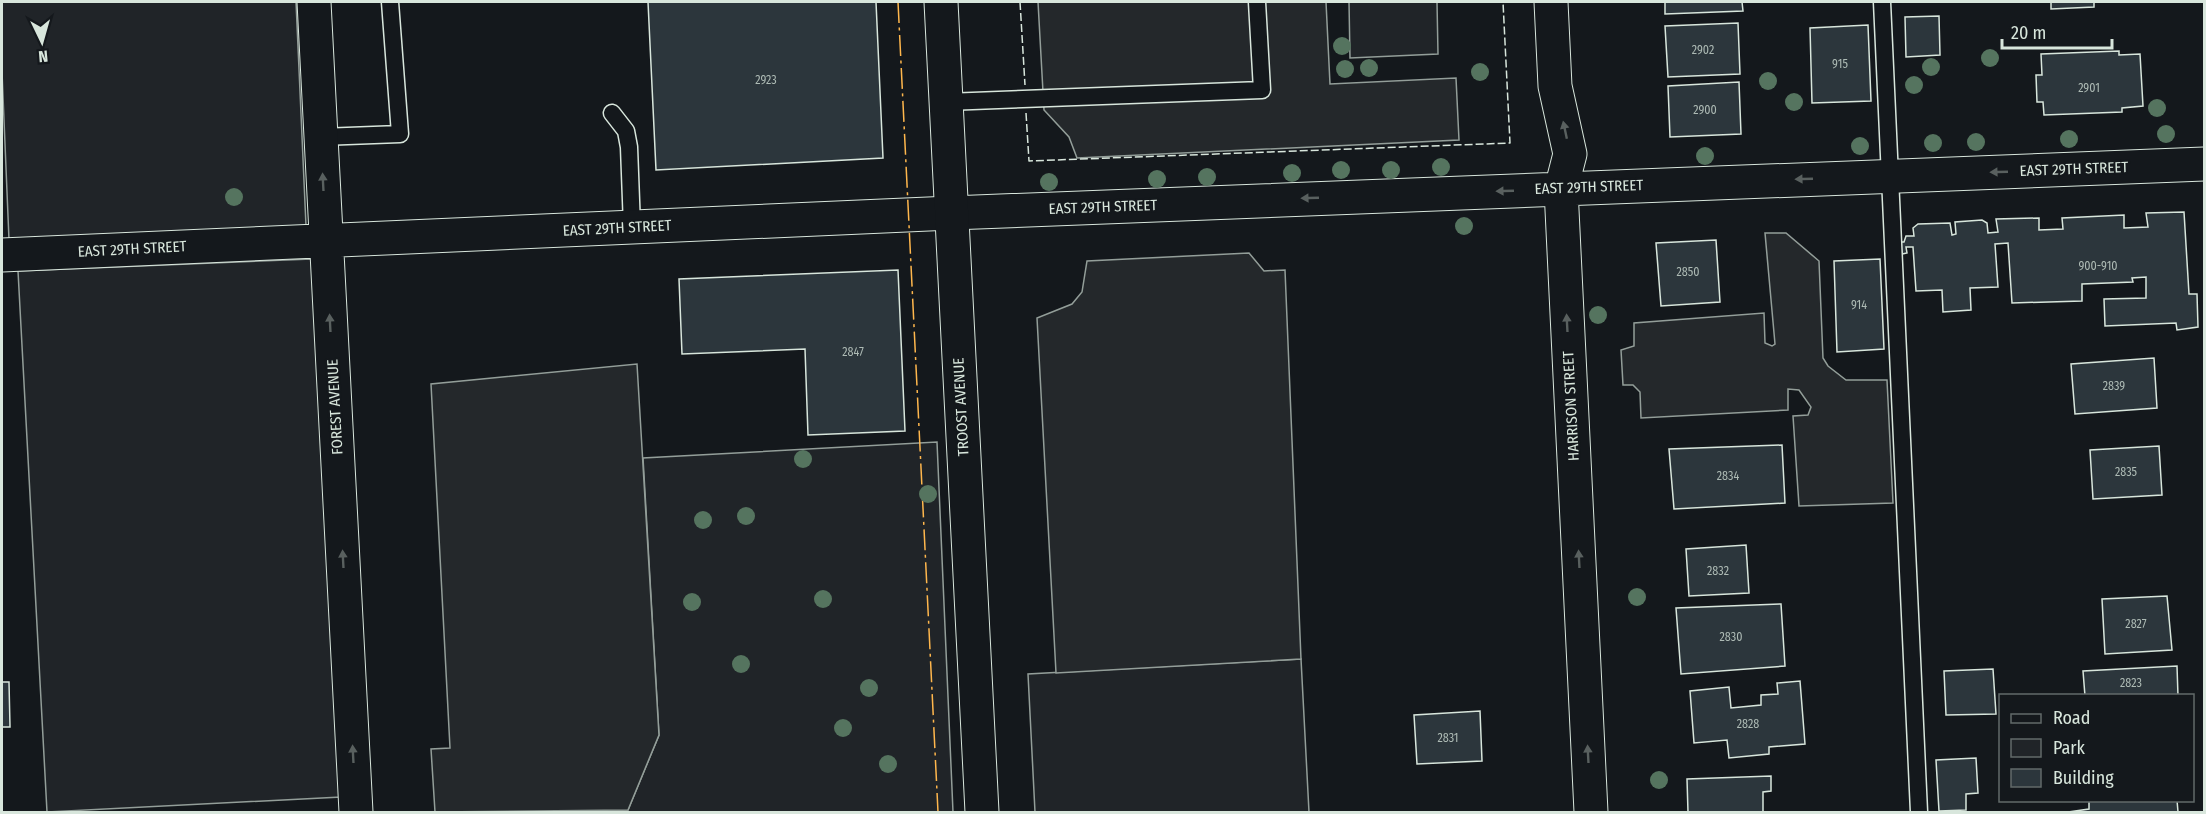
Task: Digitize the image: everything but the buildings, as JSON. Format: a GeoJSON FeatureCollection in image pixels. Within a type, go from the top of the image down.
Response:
{"type":"FeatureCollection","features":[{"type":"Feature","properties":{"kind":"street","name":"FOREST AVENUE"},"geometry":{"type":"LineString","coordinates":[[314,2],[356,813]]}},
{"type":"Feature","properties":{"kind":"street","name":"TROOST AVENUE"},"geometry":{"type":"LineString","coordinates":[[941,2],[982,813]]}},
{"type":"Feature","properties":{"kind":"street","name":"HARRISON STREET"},"geometry":{"type":"LineString","coordinates":[[1551,2],[1555,86],[1570,154],[1561,189],[1591,813]]}},
{"type":"Feature","properties":{"kind":"street","name":"EAST 29TH STREET"},"geometry":{"type":"LineString","coordinates":[[2,255],[951,213],[2205,164]]}},
{"type":"Feature","properties":{"kind":"lane"},"geometry":{"type":"LineString","coordinates":[[321,137],[400,134],[390,2]]}},
{"type":"Feature","properties":{"kind":"lane"},"geometry":{"type":"LineString","coordinates":[[946,102],[1262,90],[1257,2]]}},
{"type":"Feature","properties":{"kind":"lane"},"geometry":{"type":"LineString","coordinates":[[1882,2],[1919,813]]}},
{"type":"Feature","properties":{"kind":"lane"},"geometry":{"type":"LineString","coordinates":[[612,113],[626,131],[629,147],[632,227]]}},
{"type":"Feature","properties":{"kind":"green space"},"geometry":{"type":"Polygon","coordinates":[[[2,2],[296,2],[306,226],[9,240],[2,72],[2,2]]]}},
{"type":"Feature","properties":{"kind":"green space"},"geometry":{"type":"Polygon","coordinates":[[[1349,2],[1437,2],[1438,54],[1350,58],[1349,2]]]}},
{"type":"Feature","properties":{"kind":"green space"},"geometry":{"type":"Polygon","coordinates":[[[312,259],[341,797],[47,812],[18,271],[312,259]]]}},
{"type":"Feature","properties":{"kind":"green space"},"geometry":{"type":"Polygon","coordinates":[[[937,442],[953,812],[574,812],[628,810],[659,735],[643,458],[937,442]]]}},
{"type":"Feature","properties":{"kind":"green space"},"geometry":{"type":"Polygon","coordinates":[[[1301,659],[1309,812],[1035,812],[1028,674],[1301,659]]]}},
{"type":"Feature","properties":{"kind":"shaded area"},"geometry":{"type":"Polygon","coordinates":[[[1038,2],[1326,2],[1330,84],[1456,78],[1459,140],[1077,158],[1069,137],[1044,110],[1038,2]]]}},
{"type":"Feature","properties":{"kind":"shaded area"},"geometry":{"type":"Polygon","coordinates":[[[1765,233],[1786,233],[1819,261],[1823,358],[1828,366],[1846,380],[1887,380],[1893,503],[1799,506],[1793,416],[1808,415],[1811,407],[1799,390],[1788,389],[1788,410],[1641,418],[1640,392],[1633,385],[1623,385],[1621,350],[1634,346],[1634,323],[1764,313],[1765,343],[1772,346],[1775,344],[1765,233]]]}},
{"type":"Feature","properties":{"kind":"shaded area"},"geometry":{"type":"Polygon","coordinates":[[[1249,253],[1264,271],[1285,270],[1301,659],[1056,673],[1037,318],[1072,304],[1082,292],[1087,261],[1249,253]]]}},
{"type":"Feature","properties":{"kind":"shaded area"},"geometry":{"type":"Polygon","coordinates":[[[637,364],[659,735],[628,810],[435,812],[431,749],[450,748],[431,384],[637,364]]]}},
{"type":"Feature","properties":{"kind":"fence"},"geometry":{"type":"LineString","coordinates":[[1020,2],[1025,85]]}},
{"type":"Feature","properties":{"kind":"fence"},"geometry":{"type":"LineString","coordinates":[[1026,113],[1029,161],[1510,143],[1503,2]]}},
{"type":"Feature","properties":{"kind":"power"},"geometry":{"type":"LineString","coordinates":[[898,2],[938,812]]}}]}
